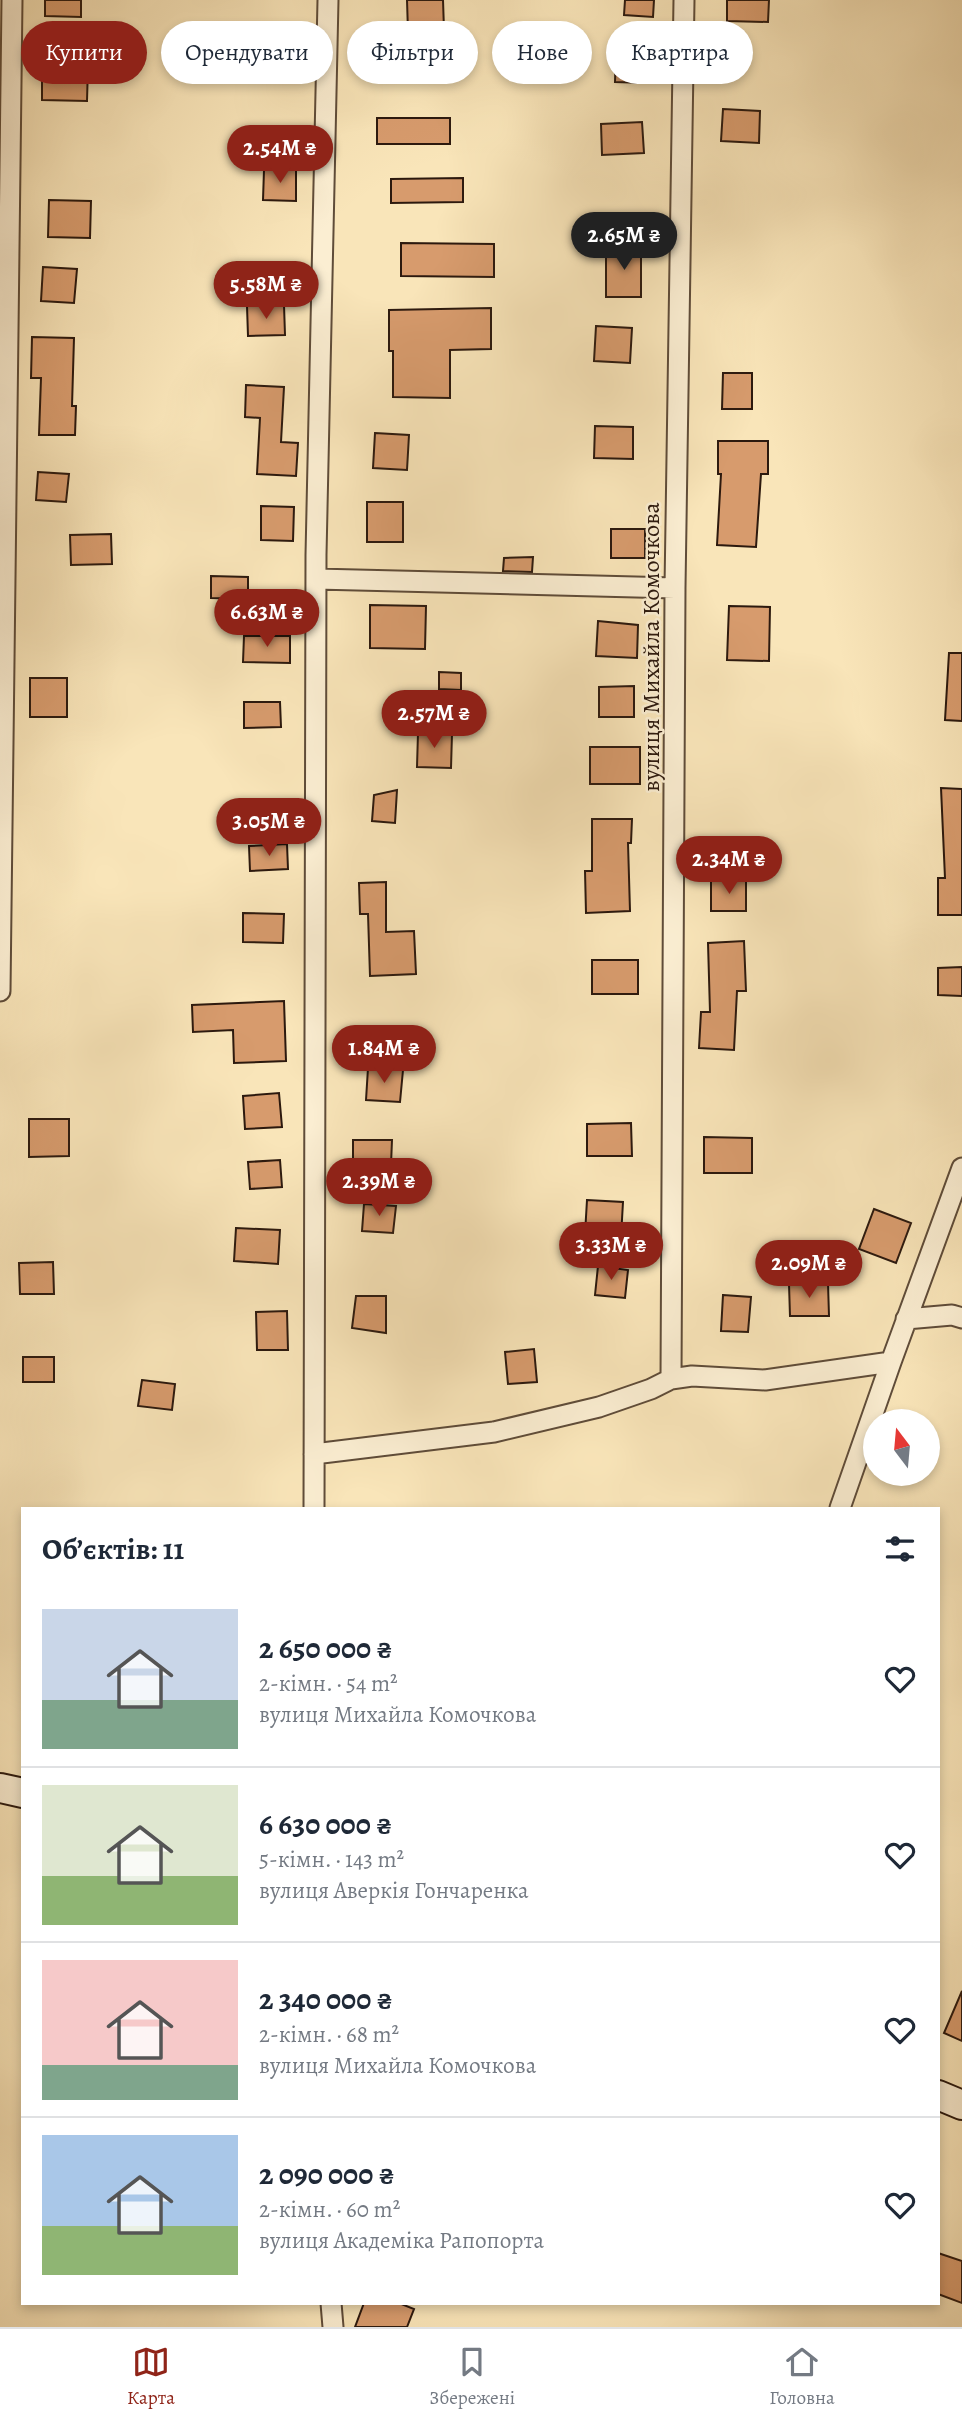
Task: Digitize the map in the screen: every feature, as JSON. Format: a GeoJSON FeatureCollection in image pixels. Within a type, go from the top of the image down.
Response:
{"type":"FeatureCollection","features":[{"type":"Feature","properties":{"kind":"main road"},"geometry":{"type":"LineString","coordinates":[[0,1788],[21,1793]]}},
{"type":"Feature","properties":{"kind":"main road"},"geometry":{"type":"LineString","coordinates":[[940,2096],[962,2105]]}},
{"type":"Feature","properties":{"kind":"street"},"geometry":{"type":"LineString","coordinates":[[0,991],[12,0]]}},
{"type":"Feature","properties":{"kind":"street"},"geometry":{"type":"LineString","coordinates":[[314,1507],[316,579],[327,0]]}},
{"type":"Feature","properties":{"kind":"street","name":"вулиця Михайла Комочкова"},"geometry":{"type":"LineString","coordinates":[[671,1379],[675,588],[684,0]]}},
{"type":"Feature","properties":{"kind":"street"},"geometry":{"type":"LineString","coordinates":[[316,579],[675,588]]}},
{"type":"Feature","properties":{"kind":"street"},"geometry":{"type":"LineString","coordinates":[[841,1507],[906,1319],[962,1168]]}},
{"type":"Feature","properties":{"kind":"street"},"geometry":{"type":"LineString","coordinates":[[906,1319],[952,1315],[962,1318]]}},
{"type":"Feature","properties":{"kind":"street"},"geometry":{"type":"LineString","coordinates":[[314,1454],[494,1432],[599,1407],[671,1379],[692,1376],[765,1380],[891,1362]]}},
{"type":"Feature","properties":{"kind":"street"},"geometry":{"type":"LineString","coordinates":[[331,2305],[333,2327]]}},
{"type":"Feature","properties":{"kind":"building"},"geometry":{"type":"Polygon","coordinates":[[[45,0],[81,0],[81,17],[45,16],[45,0]]]}},
{"type":"Feature","properties":{"kind":"building"},"geometry":{"type":"Polygon","coordinates":[[[407,0],[443,0],[444,21],[408,21],[407,0]]]}},
{"type":"Feature","properties":{"kind":"building"},"geometry":{"type":"Polygon","coordinates":[[[625,0],[654,0],[653,17],[624,15],[625,0]]]}},
{"type":"Feature","properties":{"kind":"building"},"geometry":{"type":"Polygon","coordinates":[[[727,0],[769,0],[768,22],[727,21],[727,0]]]}},
{"type":"Feature","properties":{"kind":"building"},"geometry":{"type":"Polygon","coordinates":[[[42,84],[87,84],[87,101],[42,100],[42,84]]]}},
{"type":"Feature","properties":{"kind":"building"},"geometry":{"type":"Polygon","coordinates":[[[723,109],[760,111],[759,143],[721,141],[723,109]]]}},
{"type":"Feature","properties":{"kind":"building"},"geometry":{"type":"Polygon","coordinates":[[[377,118],[450,118],[450,144],[377,144],[377,118]]]}},
{"type":"Feature","properties":{"kind":"building"},"geometry":{"type":"Polygon","coordinates":[[[642,122],[644,153],[602,155],[601,124],[642,122]]]}},
{"type":"Feature","properties":{"kind":"building"},"geometry":{"type":"Polygon","coordinates":[[[264,170],[296,170],[296,201],[263,200],[264,170]]]}},
{"type":"Feature","properties":{"kind":"building"},"geometry":{"type":"Polygon","coordinates":[[[463,178],[463,202],[391,203],[391,179],[463,178]]]}},
{"type":"Feature","properties":{"kind":"building"},"geometry":{"type":"Polygon","coordinates":[[[49,200],[91,201],[90,238],[48,237],[49,200]]]}},
{"type":"Feature","properties":{"kind":"building"},"geometry":{"type":"Polygon","coordinates":[[[401,243],[494,244],[494,277],[401,276],[401,243]]]}},
{"type":"Feature","properties":{"kind":"building"},"geometry":{"type":"Polygon","coordinates":[[[606,248],[641,248],[641,297],[606,297],[606,248]]]}},
{"type":"Feature","properties":{"kind":"building"},"geometry":{"type":"Polygon","coordinates":[[[43,267],[77,269],[74,303],[41,301],[43,267]]]}},
{"type":"Feature","properties":{"kind":"building"},"geometry":{"type":"Polygon","coordinates":[[[284,305],[285,335],[248,336],[247,306],[284,305]]]}},
{"type":"Feature","properties":{"kind":"building"},"geometry":{"type":"Polygon","coordinates":[[[491,308],[491,349],[450,350],[450,398],[393,397],[393,351],[389,351],[389,310],[491,308]]]}},
{"type":"Feature","properties":{"kind":"building"},"geometry":{"type":"Polygon","coordinates":[[[596,326],[632,328],[630,363],[594,361],[596,326]]]}},
{"type":"Feature","properties":{"kind":"building"},"geometry":{"type":"Polygon","coordinates":[[[32,337],[74,338],[72,406],[76,406],[75,435],[39,435],[41,378],[31,378],[32,337]]]}},
{"type":"Feature","properties":{"kind":"building"},"geometry":{"type":"Polygon","coordinates":[[[723,373],[752,373],[752,409],[722,409],[723,373]]]}},
{"type":"Feature","properties":{"kind":"building"},"geometry":{"type":"Polygon","coordinates":[[[246,385],[284,387],[281,442],[298,443],[296,476],[257,474],[260,418],[245,417],[246,385]]]}},
{"type":"Feature","properties":{"kind":"building"},"geometry":{"type":"Polygon","coordinates":[[[595,426],[633,427],[633,459],[594,458],[595,426]]]}},
{"type":"Feature","properties":{"kind":"building"},"geometry":{"type":"Polygon","coordinates":[[[375,433],[409,435],[407,470],[373,468],[375,433]]]}},
{"type":"Feature","properties":{"kind":"building"},"geometry":{"type":"Polygon","coordinates":[[[718,441],[768,441],[768,474],[761,474],[756,547],[717,545],[721,474],[718,474],[718,441]]]}},
{"type":"Feature","properties":{"kind":"building"},"geometry":{"type":"Polygon","coordinates":[[[38,472],[69,474],[66,502],[36,500],[38,472]]]}},
{"type":"Feature","properties":{"kind":"building"},"geometry":{"type":"Polygon","coordinates":[[[367,502],[403,502],[403,542],[367,542],[367,502]]]}},
{"type":"Feature","properties":{"kind":"building"},"geometry":{"type":"Polygon","coordinates":[[[261,506],[294,507],[293,541],[261,540],[261,506]]]}},
{"type":"Feature","properties":{"kind":"building"},"geometry":{"type":"Polygon","coordinates":[[[611,529],[645,529],[645,558],[611,558],[611,529]]]}},
{"type":"Feature","properties":{"kind":"building"},"geometry":{"type":"Polygon","coordinates":[[[111,534],[112,564],[71,565],[70,535],[111,534]]]}},
{"type":"Feature","properties":{"kind":"building"},"geometry":{"type":"Polygon","coordinates":[[[533,557],[532,572],[503,571],[504,558],[533,557]]]}},
{"type":"Feature","properties":{"kind":"building"},"geometry":{"type":"Polygon","coordinates":[[[211,576],[248,577],[248,599],[211,598],[211,576]]]}},
{"type":"Feature","properties":{"kind":"building"},"geometry":{"type":"Polygon","coordinates":[[[370,605],[426,606],[425,649],[370,648],[370,605]]]}},
{"type":"Feature","properties":{"kind":"building"},"geometry":{"type":"Polygon","coordinates":[[[729,606],[770,607],[769,661],[727,660],[729,606]]]}},
{"type":"Feature","properties":{"kind":"building"},"geometry":{"type":"Polygon","coordinates":[[[598,621],[638,625],[637,658],[596,656],[598,621]]]}},
{"type":"Feature","properties":{"kind":"building"},"geometry":{"type":"Polygon","coordinates":[[[244,636],[290,636],[290,663],[243,662],[244,636]]]}},
{"type":"Feature","properties":{"kind":"building"},"geometry":{"type":"Polygon","coordinates":[[[949,653],[962,653],[962,721],[945,720],[949,653]]]}},
{"type":"Feature","properties":{"kind":"building"},"geometry":{"type":"Polygon","coordinates":[[[439,672],[461,673],[461,690],[439,689],[439,672]]]}},
{"type":"Feature","properties":{"kind":"building"},"geometry":{"type":"Polygon","coordinates":[[[30,678],[67,678],[67,717],[30,717],[30,678]]]}},
{"type":"Feature","properties":{"kind":"building"},"geometry":{"type":"Polygon","coordinates":[[[634,686],[634,717],[599,717],[599,687],[634,686]]]}},
{"type":"Feature","properties":{"kind":"building"},"geometry":{"type":"Polygon","coordinates":[[[244,702],[280,702],[281,727],[244,728],[244,702]]]}},
{"type":"Feature","properties":{"kind":"building"},"geometry":{"type":"Polygon","coordinates":[[[418,733],[452,734],[451,768],[417,767],[418,733]]]}},
{"type":"Feature","properties":{"kind":"building"},"geometry":{"type":"Polygon","coordinates":[[[590,747],[640,747],[640,784],[590,784],[590,747]]]}},
{"type":"Feature","properties":{"kind":"building"},"geometry":{"type":"Polygon","coordinates":[[[941,788],[962,789],[962,915],[938,915],[938,878],[945,878],[941,788]]]}},
{"type":"Feature","properties":{"kind":"building"},"geometry":{"type":"Polygon","coordinates":[[[397,790],[395,823],[372,821],[374,795],[397,790]]]}},
{"type":"Feature","properties":{"kind":"building"},"geometry":{"type":"Polygon","coordinates":[[[592,819],[632,819],[631,843],[628,843],[630,911],[586,913],[585,871],[592,871],[592,819]]]}},
{"type":"Feature","properties":{"kind":"building"},"geometry":{"type":"Polygon","coordinates":[[[287,844],[288,869],[250,871],[249,846],[287,844]]]}},
{"type":"Feature","properties":{"kind":"building"},"geometry":{"type":"Polygon","coordinates":[[[711,881],[746,881],[746,911],[711,911],[711,881]]]}},
{"type":"Feature","properties":{"kind":"building"},"geometry":{"type":"Polygon","coordinates":[[[386,882],[386,932],[414,931],[416,974],[370,976],[368,914],[360,914],[359,883],[386,882]]]}},
{"type":"Feature","properties":{"kind":"building"},"geometry":{"type":"Polygon","coordinates":[[[243,913],[284,914],[283,943],[243,942],[243,913]]]}},
{"type":"Feature","properties":{"kind":"building"},"geometry":{"type":"Polygon","coordinates":[[[744,941],[746,991],[737,991],[734,1050],[699,1048],[701,1012],[710,1012],[708,943],[744,941]]]}},
{"type":"Feature","properties":{"kind":"building"},"geometry":{"type":"Polygon","coordinates":[[[592,960],[638,960],[638,994],[592,994],[592,960]]]}},
{"type":"Feature","properties":{"kind":"building"},"geometry":{"type":"Polygon","coordinates":[[[962,967],[962,996],[938,995],[938,968],[962,967]]]}},
{"type":"Feature","properties":{"kind":"building"},"geometry":{"type":"Polygon","coordinates":[[[284,1001],[286,1061],[234,1063],[233,1030],[193,1032],[192,1005],[284,1001]]]}},
{"type":"Feature","properties":{"kind":"building"},"geometry":{"type":"Polygon","coordinates":[[[368,1068],[403,1070],[400,1102],[366,1100],[368,1068]]]}},
{"type":"Feature","properties":{"kind":"building"},"geometry":{"type":"Polygon","coordinates":[[[279,1093],[282,1127],[245,1129],[243,1096],[279,1093]]]}},
{"type":"Feature","properties":{"kind":"building"},"geometry":{"type":"Polygon","coordinates":[[[29,1119],[69,1119],[69,1156],[29,1157],[29,1119]]]}},
{"type":"Feature","properties":{"kind":"building"},"geometry":{"type":"Polygon","coordinates":[[[631,1123],[632,1156],[587,1156],[587,1124],[631,1123]]]}},
{"type":"Feature","properties":{"kind":"building"},"geometry":{"type":"Polygon","coordinates":[[[704,1137],[752,1138],[752,1173],[704,1173],[704,1137]]]}},
{"type":"Feature","properties":{"kind":"building"},"geometry":{"type":"Polygon","coordinates":[[[353,1140],[392,1140],[391,1165],[353,1165],[353,1140]]]}},
{"type":"Feature","properties":{"kind":"building"},"geometry":{"type":"Polygon","coordinates":[[[280,1160],[282,1187],[250,1189],[248,1162],[280,1160]]]}},
{"type":"Feature","properties":{"kind":"building"},"geometry":{"type":"Polygon","coordinates":[[[587,1200],[623,1202],[621,1237],[585,1234],[587,1200]]]}},
{"type":"Feature","properties":{"kind":"building"},"geometry":{"type":"Polygon","coordinates":[[[364,1204],[396,1206],[393,1233],[362,1231],[364,1204]]]}},
{"type":"Feature","properties":{"kind":"building"},"geometry":{"type":"Polygon","coordinates":[[[874,1209],[911,1223],[896,1263],[859,1249],[874,1209]]]}},
{"type":"Feature","properties":{"kind":"building"},"geometry":{"type":"Polygon","coordinates":[[[236,1228],[280,1230],[278,1264],[234,1261],[236,1228]]]}},
{"type":"Feature","properties":{"kind":"building"},"geometry":{"type":"Polygon","coordinates":[[[53,1262],[54,1294],[20,1294],[19,1263],[53,1262]]]}},
{"type":"Feature","properties":{"kind":"building"},"geometry":{"type":"Polygon","coordinates":[[[598,1266],[628,1270],[625,1298],[595,1295],[598,1266]]]}},
{"type":"Feature","properties":{"kind":"building"},"geometry":{"type":"Polygon","coordinates":[[[828,1283],[829,1316],[790,1316],[789,1284],[828,1283]]]}},
{"type":"Feature","properties":{"kind":"building"},"geometry":{"type":"Polygon","coordinates":[[[723,1295],[751,1297],[748,1332],[721,1331],[723,1295]]]}},
{"type":"Feature","properties":{"kind":"building"},"geometry":{"type":"Polygon","coordinates":[[[356,1296],[386,1296],[386,1333],[352,1328],[356,1296]]]}},
{"type":"Feature","properties":{"kind":"building"},"geometry":{"type":"Polygon","coordinates":[[[287,1311],[288,1350],[257,1350],[256,1312],[287,1311]]]}},
{"type":"Feature","properties":{"kind":"building"},"geometry":{"type":"Polygon","coordinates":[[[534,1349],[537,1382],[508,1384],[505,1352],[534,1349]]]}},
{"type":"Feature","properties":{"kind":"building"},"geometry":{"type":"Polygon","coordinates":[[[23,1357],[54,1357],[54,1382],[23,1382],[23,1357]]]}},
{"type":"Feature","properties":{"kind":"building"},"geometry":{"type":"Polygon","coordinates":[[[142,1380],[175,1384],[172,1410],[138,1406],[142,1380]]]}},
{"type":"Feature","properties":{"kind":"building"},"geometry":{"type":"Polygon","coordinates":[[[962,1991],[962,2041],[944,2033],[962,1991]]]}},
{"type":"Feature","properties":{"kind":"building"},"geometry":{"type":"Polygon","coordinates":[[[940,2254],[962,2261],[962,2303],[940,2295],[940,2254]]]}},
{"type":"Feature","properties":{"kind":"building"},"geometry":{"type":"Polygon","coordinates":[[[363,2305],[404,2305],[414,2309],[407,2327],[355,2327],[363,2305]]]}}]}
